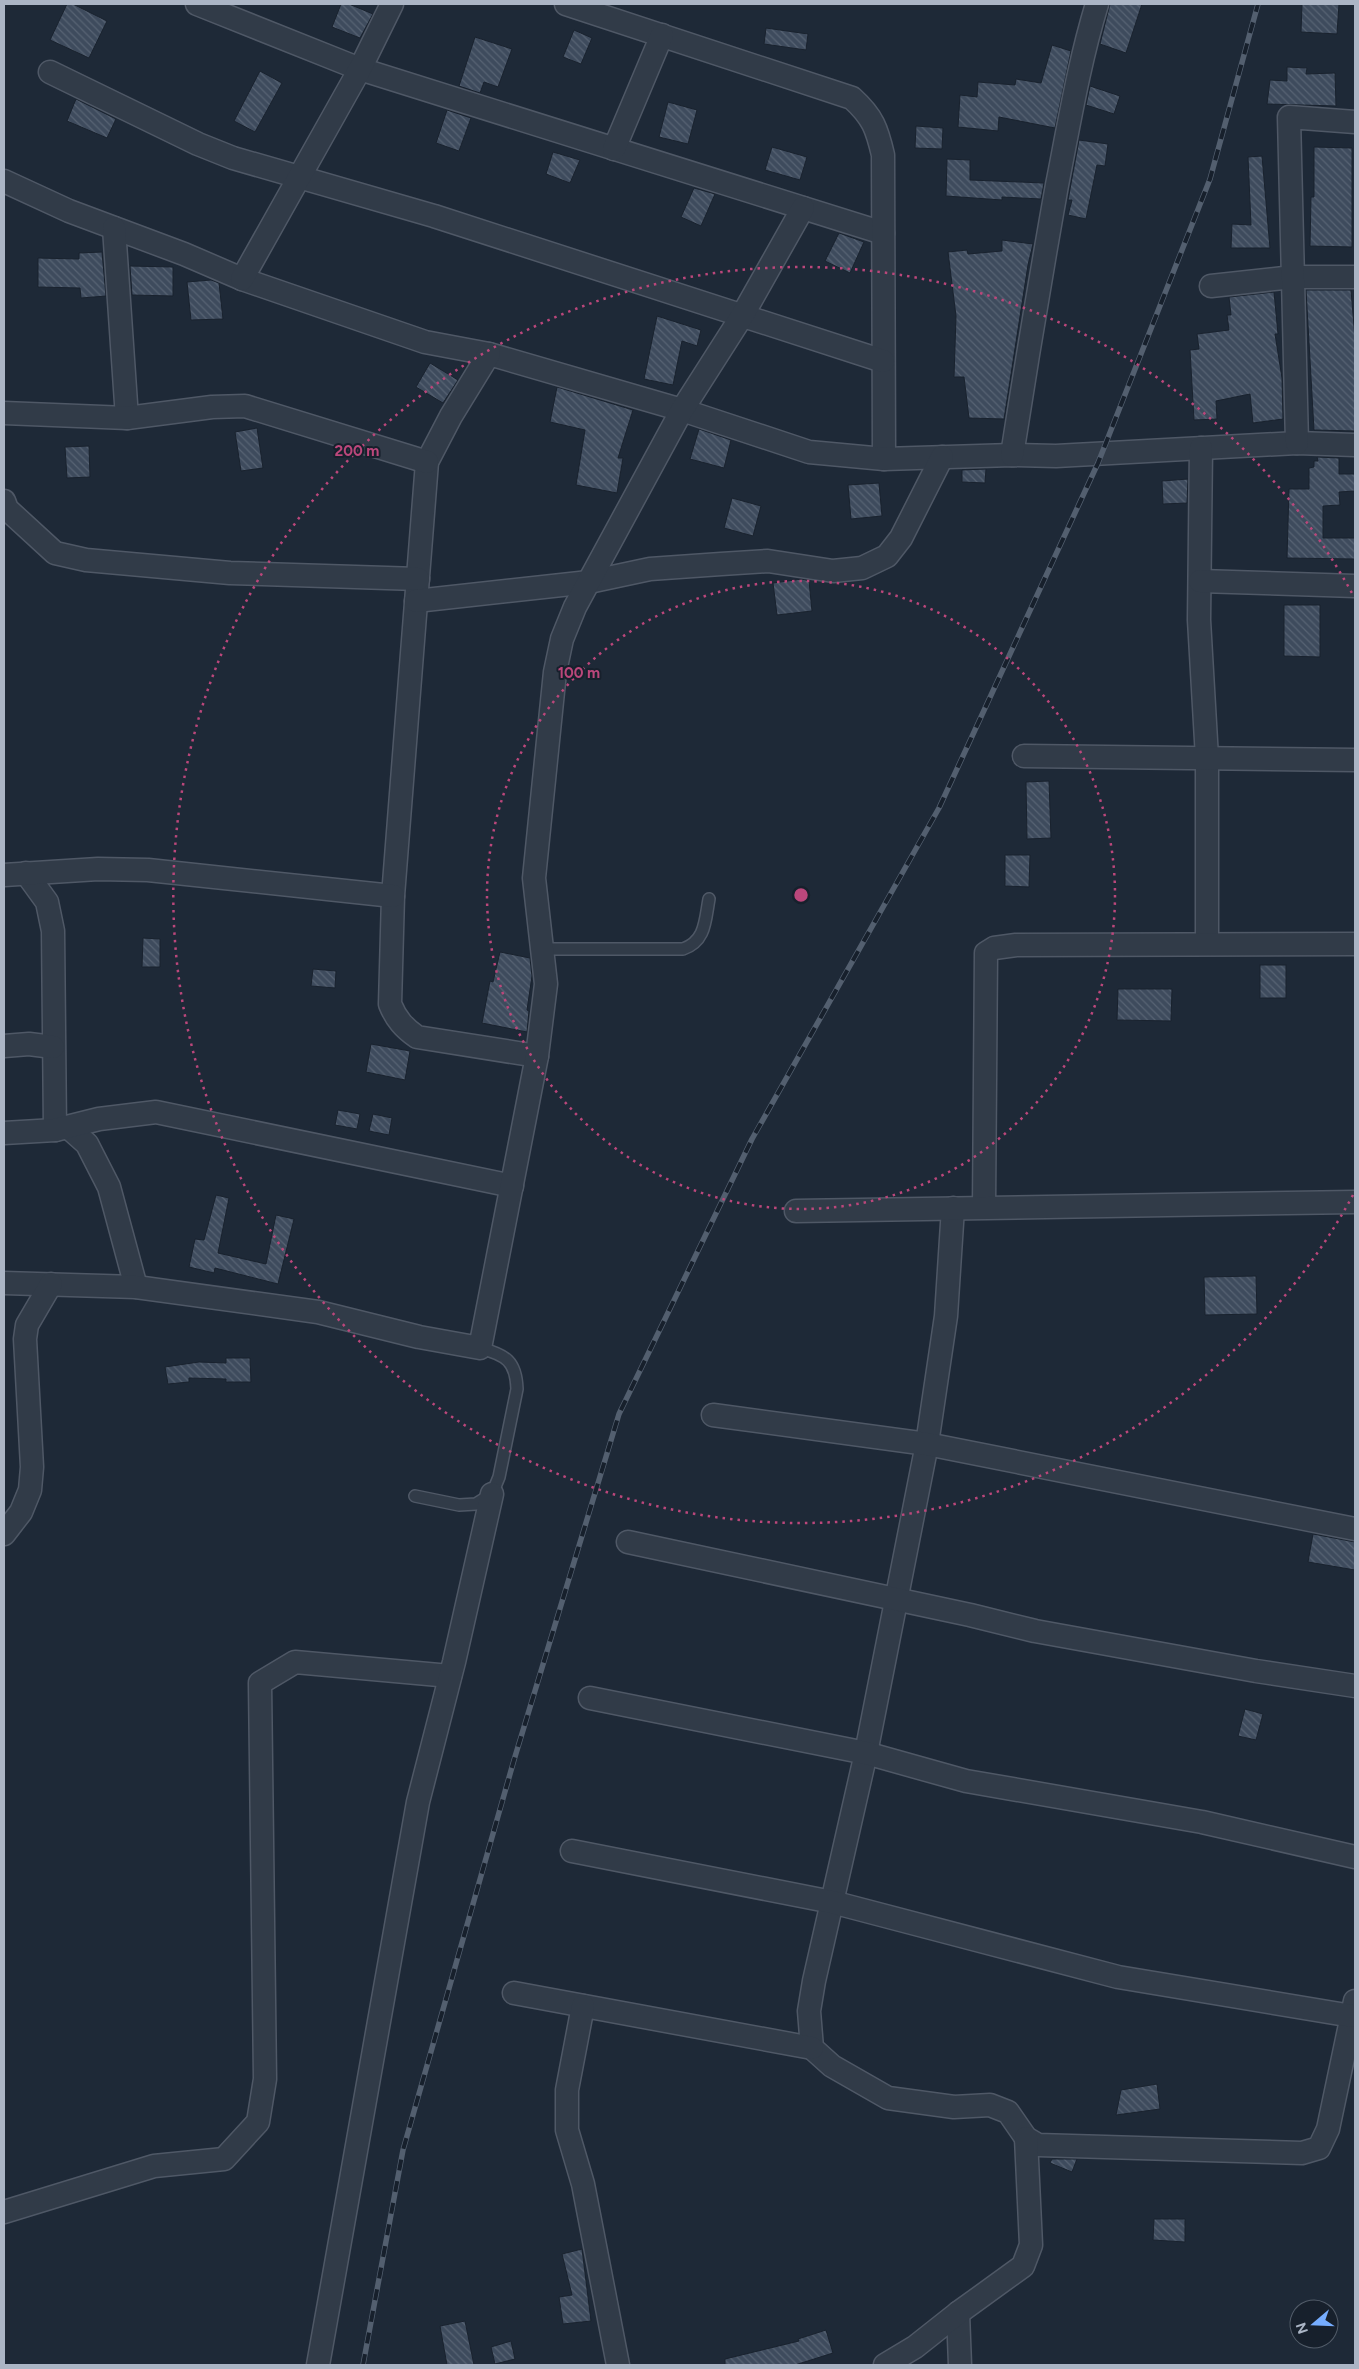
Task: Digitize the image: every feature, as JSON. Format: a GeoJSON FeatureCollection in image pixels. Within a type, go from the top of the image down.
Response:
{"type":"FeatureCollection","features":[{"type":"Feature","properties":{"kind":"street"},"geometry":{"type":"LineString","coordinates":[[198,4],[360,69],[883,233]]}},
{"type":"Feature","properties":{"kind":"street"},"geometry":{"type":"LineString","coordinates":[[242,279],[360,69],[392,4]]}},
{"type":"Feature","properties":{"kind":"street"},"geometry":{"type":"LineString","coordinates":[[566,4],[852,98],[871,118],[881,148],[884,459]]}},
{"type":"Feature","properties":{"kind":"street"},"geometry":{"type":"LineString","coordinates":[[1012,455],[1035,308],[1073,98],[1086,41],[1098,4]]}},
{"type":"Feature","properties":{"kind":"street"},"geometry":{"type":"LineString","coordinates":[[614,149],[662,35]]}},
{"type":"Feature","properties":{"kind":"street"},"geometry":{"type":"LineString","coordinates":[[50,72],[198,144],[233,158],[300,176],[883,361]]}},
{"type":"Feature","properties":{"kind":"street"},"geometry":{"type":"LineString","coordinates":[[1297,442],[1289,117],[1355,122]]}},
{"type":"Feature","properties":{"kind":"street"},"geometry":{"type":"LineString","coordinates":[[4,181],[70,211],[184,254],[242,279],[425,342],[489,354],[682,410],[809,452],[884,459],[1012,455],[1056,456],[1297,442],[1355,445]]}},
{"type":"Feature","properties":{"kind":"street"},"geometry":{"type":"LineString","coordinates":[[4,1284],[136,1287],[318,1312],[419,1337],[480,1348],[537,1056],[546,984],[534,878],[555,672],[562,639],[588,582],[682,410],[742,316],[803,208]]}},
{"type":"Feature","properties":{"kind":"street"},"geometry":{"type":"LineString","coordinates":[[114,228],[127,418]]}},
{"type":"Feature","properties":{"kind":"street"},"geometry":{"type":"LineString","coordinates":[[1211,286],[1293,278],[1355,277]]}},
{"type":"Feature","properties":{"kind":"street"},"geometry":{"type":"LineString","coordinates":[[489,354],[451,416],[427,462],[393,896],[390,1004],[396,1018],[417,1037],[537,1056]]}},
{"type":"Feature","properties":{"kind":"street"},"geometry":{"type":"LineString","coordinates":[[4,413],[127,418],[212,407],[245,406],[427,462]]}},
{"type":"Feature","properties":{"kind":"street"},"geometry":{"type":"LineString","coordinates":[[1201,448],[1199,620],[1207,758],[1207,943]]}},
{"type":"Feature","properties":{"kind":"street"},"geometry":{"type":"LineString","coordinates":[[416,602],[588,582],[650,570],[768,561],[832,571],[862,568],[887,556],[901,538],[942,457]]}},
{"type":"Feature","properties":{"kind":"street"},"geometry":{"type":"LineString","coordinates":[[4,501],[13,515],[54,553],[86,560],[230,573],[418,579]]}},
{"type":"Feature","properties":{"kind":"street"},"geometry":{"type":"LineString","coordinates":[[1200,581],[1355,586]]}},
{"type":"Feature","properties":{"kind":"street"},"geometry":{"type":"LineString","coordinates":[[1024,756],[1355,760]]}},
{"type":"Feature","properties":{"kind":"street"},"geometry":{"type":"LineString","coordinates":[[4,875],[98,869],[148,870],[393,896]]}},
{"type":"Feature","properties":{"kind":"street"},"geometry":{"type":"LineString","coordinates":[[26,873],[46,902],[51,914],[53,930],[53,1047],[62,1129]]}},
{"type":"Feature","properties":{"kind":"street"},"geometry":{"type":"LineString","coordinates":[[984,1207],[986,953],[994,948],[1016,945],[1355,944]]}},
{"type":"Feature","properties":{"kind":"street"},"geometry":{"type":"LineString","coordinates":[[4,1046],[29,1044],[53,1047]]}},
{"type":"Feature","properties":{"kind":"street"},"geometry":{"type":"LineString","coordinates":[[4,1132],[62,1129],[100,1119],[156,1112],[512,1186]]}},
{"type":"Feature","properties":{"kind":"street"},"geometry":{"type":"LineString","coordinates":[[62,1129],[88,1144],[109,1187],[136,1287]]}},
{"type":"Feature","properties":{"kind":"street"},"geometry":{"type":"LineString","coordinates":[[796,1211],[1355,1202]]}},
{"type":"Feature","properties":{"kind":"street"},"geometry":{"type":"LineString","coordinates":[[812,2048],[809,2012],[866,1753],[927,1444],[946,1316],[953,1208]]}},
{"type":"Feature","properties":{"kind":"street"},"geometry":{"type":"LineString","coordinates":[[4,1534],[21,1512],[30,1490],[32,1467],[24,1339],[27,1325],[51,1284]]}},
{"type":"Feature","properties":{"kind":"street"},"geometry":{"type":"LineString","coordinates":[[713,1415],[927,1444],[1355,1530]]}},
{"type":"Feature","properties":{"kind":"street"},"geometry":{"type":"LineString","coordinates":[[318,2365],[418,1802],[450,1676],[492,1494]]}},
{"type":"Feature","properties":{"kind":"street"},"geometry":{"type":"LineString","coordinates":[[628,1542],[897,1599],[1035,1631],[1256,1671],[1355,1686]]}},
{"type":"Feature","properties":{"kind":"street"},"geometry":{"type":"LineString","coordinates":[[4,2212],[154,2166],[224,2159],[258,2122],[265,2079],[260,1683],[295,1662],[450,1676]]}},
{"type":"Feature","properties":{"kind":"street"},"geometry":{"type":"LineString","coordinates":[[590,1698],[866,1753],[966,1781],[1202,1822],[1355,1857]]}},
{"type":"Feature","properties":{"kind":"street"},"geometry":{"type":"LineString","coordinates":[[514,1993],[812,2048],[832,2066],[888,2098],[954,2106],[990,2105],[999,2108],[1008,2112],[1026,2138],[1038,2145],[1302,2153],[1319,2148],[1330,2122],[1354,2008],[1118,1977],[832,1902],[572,1851]]}},
{"type":"Feature","properties":{"kind":"street"},"geometry":{"type":"LineString","coordinates":[[582,2006],[567,2090],[567,2130],[583,2184],[618,2365]]}},
{"type":"Feature","properties":{"kind":"street"},"geometry":{"type":"LineString","coordinates":[[885,2365],[915,2347],[1023,2266],[1029,2256],[1031,2245],[1026,2138]]}},
{"type":"Feature","properties":{"kind":"street"},"geometry":{"type":"LineString","coordinates":[[958,2313],[960,2365]]}},
{"type":"Feature","properties":{"kind":"lane"},"geometry":{"type":"LineString","coordinates":[[542,949],[683,950],[692,946],[702,934],[709,899]]}},
{"type":"Feature","properties":{"kind":"lane"},"geometry":{"type":"LineString","coordinates":[[415,1496],[459,1505],[476,1504],[492,1494],[503,1457],[517,1389],[516,1376],[513,1365],[500,1354],[480,1348]]}},
{"type":"Feature","properties":{"kind":"building"},"geometry":{"type":"Polygon","coordinates":[[[67,4],[73,4],[107,21],[89,58],[50,40],[67,4]]]}},
{"type":"Feature","properties":{"kind":"building"},"geometry":{"type":"Polygon","coordinates":[[[341,4],[349,4],[373,14],[360,38],[332,27],[341,4]]]}},
{"type":"Feature","properties":{"kind":"building"},"geometry":{"type":"Polygon","coordinates":[[[1110,4],[1142,4],[1126,53],[1100,44],[1110,4]]]}},
{"type":"Feature","properties":{"kind":"building"},"geometry":{"type":"Polygon","coordinates":[[[1302,4],[1339,4],[1337,34],[1301,32],[1302,4]]]}},
{"type":"Feature","properties":{"kind":"building"},"geometry":{"type":"Polygon","coordinates":[[[766,28],[808,34],[806,50],[764,44],[766,28]]]}},
{"type":"Feature","properties":{"kind":"building"},"geometry":{"type":"Polygon","coordinates":[[[574,30],[592,38],[581,64],[563,57],[574,30]]]}},
{"type":"Feature","properties":{"kind":"building"},"geometry":{"type":"Polygon","coordinates":[[[475,37],[512,49],[498,87],[484,82],[480,93],[459,86],[475,37]]]}},
{"type":"Feature","properties":{"kind":"building"},"geometry":{"type":"Polygon","coordinates":[[[1052,45],[1071,51],[1055,128],[999,117],[998,131],[958,127],[960,95],[977,97],[978,82],[1015,85],[1016,79],[1041,83],[1052,45]]]}},
{"type":"Feature","properties":{"kind":"building"},"geometry":{"type":"Polygon","coordinates":[[[1287,67],[1307,68],[1306,74],[1335,73],[1336,106],[1267,104],[1270,80],[1287,81],[1287,67]]]}},
{"type":"Feature","properties":{"kind":"building"},"geometry":{"type":"Polygon","coordinates":[[[260,71],[282,83],[255,132],[234,121],[260,71]]]}},
{"type":"Feature","properties":{"kind":"building"},"geometry":{"type":"Polygon","coordinates":[[[1090,86],[1120,96],[1114,114],[1086,105],[1090,86]]]}},
{"type":"Feature","properties":{"kind":"building"},"geometry":{"type":"Polygon","coordinates":[[[76,99],[116,119],[107,138],[67,121],[76,99]]]}},
{"type":"Feature","properties":{"kind":"building"},"geometry":{"type":"Polygon","coordinates":[[[668,102],[697,110],[688,144],[659,137],[668,102]]]}},
{"type":"Feature","properties":{"kind":"building"},"geometry":{"type":"Polygon","coordinates":[[[447,110],[471,118],[459,151],[436,143],[447,110]]]}},
{"type":"Feature","properties":{"kind":"building"},"geometry":{"type":"Polygon","coordinates":[[[916,126],[943,128],[942,149],[915,148],[916,126]]]}},
{"type":"Feature","properties":{"kind":"building"},"geometry":{"type":"Polygon","coordinates":[[[1079,140],[1108,144],[1105,166],[1097,165],[1086,219],[1068,215],[1072,200],[1068,200],[1079,140]]]}},
{"type":"Feature","properties":{"kind":"building"},"geometry":{"type":"Polygon","coordinates":[[[772,147],[807,157],[800,180],[765,170],[772,147]]]}},
{"type":"Feature","properties":{"kind":"building"},"geometry":{"type":"Polygon","coordinates":[[[1314,147],[1352,148],[1352,247],[1310,246],[1311,197],[1314,197],[1314,147]]]}},
{"type":"Feature","properties":{"kind":"building"},"geometry":{"type":"Polygon","coordinates":[[[553,152],[580,160],[570,183],[546,174],[553,152]]]}},
{"type":"Feature","properties":{"kind":"building"},"geometry":{"type":"Polygon","coordinates":[[[1262,156],[1270,248],[1231,248],[1232,224],[1251,225],[1248,157],[1262,156]]]}},
{"type":"Feature","properties":{"kind":"building"},"geometry":{"type":"Polygon","coordinates":[[[947,159],[970,160],[970,180],[1044,183],[1041,199],[1002,197],[1002,200],[946,196],[947,159]]]}},
{"type":"Feature","properties":{"kind":"building"},"geometry":{"type":"Polygon","coordinates":[[[694,188],[715,194],[701,226],[681,217],[694,188]]]}},
{"type":"Feature","properties":{"kind":"building"},"geometry":{"type":"Polygon","coordinates":[[[839,233],[864,242],[850,273],[825,261],[839,233]]]}},
{"type":"Feature","properties":{"kind":"building"},"geometry":{"type":"Polygon","coordinates":[[[1002,240],[1033,244],[1004,419],[969,418],[964,377],[954,377],[956,316],[948,252],[967,250],[968,254],[1002,251],[1002,240]]]}},
{"type":"Feature","properties":{"kind":"building"},"geometry":{"type":"Polygon","coordinates":[[[102,252],[106,296],[81,298],[80,288],[38,287],[38,258],[79,259],[79,253],[102,252]]]}},
{"type":"Feature","properties":{"kind":"building"},"geometry":{"type":"Polygon","coordinates":[[[130,266],[173,267],[173,296],[132,295],[130,266]]]}},
{"type":"Feature","properties":{"kind":"building"},"geometry":{"type":"Polygon","coordinates":[[[211,280],[219,283],[223,319],[191,320],[187,282],[211,280]]]}},
{"type":"Feature","properties":{"kind":"building"},"geometry":{"type":"Polygon","coordinates":[[[1306,290],[1351,290],[1355,338],[1355,431],[1314,430],[1306,290]]]}},
{"type":"Feature","properties":{"kind":"building"},"geometry":{"type":"Polygon","coordinates":[[[1274,292],[1278,334],[1275,334],[1282,378],[1283,419],[1253,423],[1250,394],[1216,401],[1217,419],[1194,420],[1190,350],[1199,349],[1197,334],[1229,330],[1227,315],[1231,315],[1229,297],[1274,292]]]}},
{"type":"Feature","properties":{"kind":"building"},"geometry":{"type":"Polygon","coordinates":[[[657,316],[701,330],[697,346],[682,341],[673,385],[644,379],[657,316]]]}},
{"type":"Feature","properties":{"kind":"building"},"geometry":{"type":"Polygon","coordinates":[[[430,363],[458,380],[443,403],[416,387],[430,363]]]}},
{"type":"Feature","properties":{"kind":"building"},"geometry":{"type":"Polygon","coordinates":[[[557,387],[633,410],[618,458],[623,458],[617,493],[576,485],[585,430],[550,422],[557,387]]]}},
{"type":"Feature","properties":{"kind":"building"},"geometry":{"type":"Polygon","coordinates":[[[257,428],[263,468],[241,471],[235,432],[257,428]]]}},
{"type":"Feature","properties":{"kind":"building"},"geometry":{"type":"Polygon","coordinates":[[[699,429],[731,440],[724,468],[690,459],[699,429]]]}},
{"type":"Feature","properties":{"kind":"building"},"geometry":{"type":"Polygon","coordinates":[[[89,446],[90,477],[67,478],[65,447],[89,446]]]}},
{"type":"Feature","properties":{"kind":"building"},"geometry":{"type":"Polygon","coordinates":[[[1317,457],[1339,458],[1339,474],[1355,474],[1355,491],[1339,492],[1340,505],[1323,506],[1323,538],[1355,538],[1355,559],[1287,558],[1289,489],[1309,489],[1309,468],[1314,467],[1314,461],[1318,461],[1317,457]]]}},
{"type":"Feature","properties":{"kind":"building"},"geometry":{"type":"Polygon","coordinates":[[[986,469],[985,483],[962,482],[962,470],[986,469]]]}},
{"type":"Feature","properties":{"kind":"building"},"geometry":{"type":"Polygon","coordinates":[[[1188,479],[1187,503],[1163,504],[1162,481],[1188,479]]]}},
{"type":"Feature","properties":{"kind":"building"},"geometry":{"type":"Polygon","coordinates":[[[879,483],[882,516],[851,519],[848,485],[879,483]]]}},
{"type":"Feature","properties":{"kind":"building"},"geometry":{"type":"Polygon","coordinates":[[[732,498],[761,506],[753,536],[724,528],[732,498]]]}},
{"type":"Feature","properties":{"kind":"building"},"geometry":{"type":"Polygon","coordinates":[[[802,579],[809,581],[812,611],[777,615],[773,583],[802,579]]]}},
{"type":"Feature","properties":{"kind":"building"},"geometry":{"type":"Polygon","coordinates":[[[1284,605],[1320,605],[1320,657],[1284,656],[1284,605]]]}},
{"type":"Feature","properties":{"kind":"building"},"geometry":{"type":"Polygon","coordinates":[[[1049,781],[1051,838],[1027,839],[1026,782],[1049,781]]]}},
{"type":"Feature","properties":{"kind":"building"},"geometry":{"type":"Polygon","coordinates":[[[1005,855],[1030,855],[1029,887],[1005,886],[1005,855]]]}},
{"type":"Feature","properties":{"kind":"building"},"geometry":{"type":"Polygon","coordinates":[[[143,938],[160,939],[160,967],[142,967],[143,938]]]}},
{"type":"Feature","properties":{"kind":"building"},"geometry":{"type":"Polygon","coordinates":[[[500,952],[530,958],[532,976],[527,1010],[529,1011],[527,1032],[482,1023],[490,981],[493,982],[500,952]]]}},
{"type":"Feature","properties":{"kind":"building"},"geometry":{"type":"Polygon","coordinates":[[[1260,965],[1286,965],[1286,998],[1260,998],[1260,965]]]}},
{"type":"Feature","properties":{"kind":"building"},"geometry":{"type":"Polygon","coordinates":[[[313,969],[336,971],[335,988],[311,986],[313,969]]]}},
{"type":"Feature","properties":{"kind":"building"},"geometry":{"type":"Polygon","coordinates":[[[1118,989],[1172,989],[1171,1021],[1117,1020],[1118,989]]]}},
{"type":"Feature","properties":{"kind":"building"},"geometry":{"type":"Polygon","coordinates":[[[371,1044],[410,1051],[405,1080],[366,1072],[371,1044]]]}},
{"type":"Feature","properties":{"kind":"building"},"geometry":{"type":"Polygon","coordinates":[[[338,1110],[360,1114],[357,1129],[335,1125],[338,1110]]]}},
{"type":"Feature","properties":{"kind":"building"},"geometry":{"type":"Polygon","coordinates":[[[373,1114],[392,1118],[389,1135],[369,1131],[373,1114]]]}},
{"type":"Feature","properties":{"kind":"building"},"geometry":{"type":"Polygon","coordinates":[[[216,1195],[229,1198],[218,1253],[266,1264],[276,1215],[294,1219],[278,1284],[215,1268],[214,1273],[189,1267],[195,1239],[204,1240],[216,1195]]]}},
{"type":"Feature","properties":{"kind":"building"},"geometry":{"type":"Polygon","coordinates":[[[1256,1276],[1257,1314],[1205,1315],[1204,1277],[1256,1276]]]}},
{"type":"Feature","properties":{"kind":"building"},"geometry":{"type":"Polygon","coordinates":[[[226,1358],[250,1358],[251,1382],[226,1382],[226,1379],[189,1378],[189,1382],[168,1384],[165,1367],[199,1362],[226,1363],[226,1358]]]}},
{"type":"Feature","properties":{"kind":"building"},"geometry":{"type":"Polygon","coordinates":[[[1313,1534],[1355,1542],[1355,1570],[1308,1562],[1313,1534]]]}},
{"type":"Feature","properties":{"kind":"building"},"geometry":{"type":"Polygon","coordinates":[[[1245,1709],[1263,1714],[1256,1740],[1238,1736],[1245,1709]]]}},
{"type":"Feature","properties":{"kind":"building"},"geometry":{"type":"Polygon","coordinates":[[[1157,2084],[1160,2109],[1116,2115],[1121,2090],[1157,2084]]]}},
{"type":"Feature","properties":{"kind":"building"},"geometry":{"type":"Polygon","coordinates":[[[1052,2159],[1077,2159],[1072,2172],[1050,2163],[1052,2159]]]}},
{"type":"Feature","properties":{"kind":"building"},"geometry":{"type":"Polygon","coordinates":[[[1154,2219],[1185,2219],[1185,2242],[1153,2240],[1154,2219]]]}},
{"type":"Feature","properties":{"kind":"building"},"geometry":{"type":"Polygon","coordinates":[[[582,2249],[591,2321],[563,2324],[559,2297],[572,2295],[562,2254],[582,2249]]]}},
{"type":"Feature","properties":{"kind":"building"},"geometry":{"type":"Polygon","coordinates":[[[465,2321],[474,2365],[447,2365],[440,2326],[465,2321]]]}},
{"type":"Feature","properties":{"kind":"building"},"geometry":{"type":"Polygon","coordinates":[[[826,2330],[833,2353],[795,2365],[725,2365],[725,2359],[799,2341],[798,2339],[826,2330]]]}},
{"type":"Feature","properties":{"kind":"building"},"geometry":{"type":"Polygon","coordinates":[[[511,2341],[515,2359],[495,2364],[491,2347],[511,2341]]]}},
{"type":"Feature","properties":{"kind":"railway"},"geometry":{"type":"LineString","coordinates":[[363,2365],[403,2150],[514,1760],[619,1414],[752,1139],[939,808],[1098,463],[1210,179],[1258,4]]}}]}
